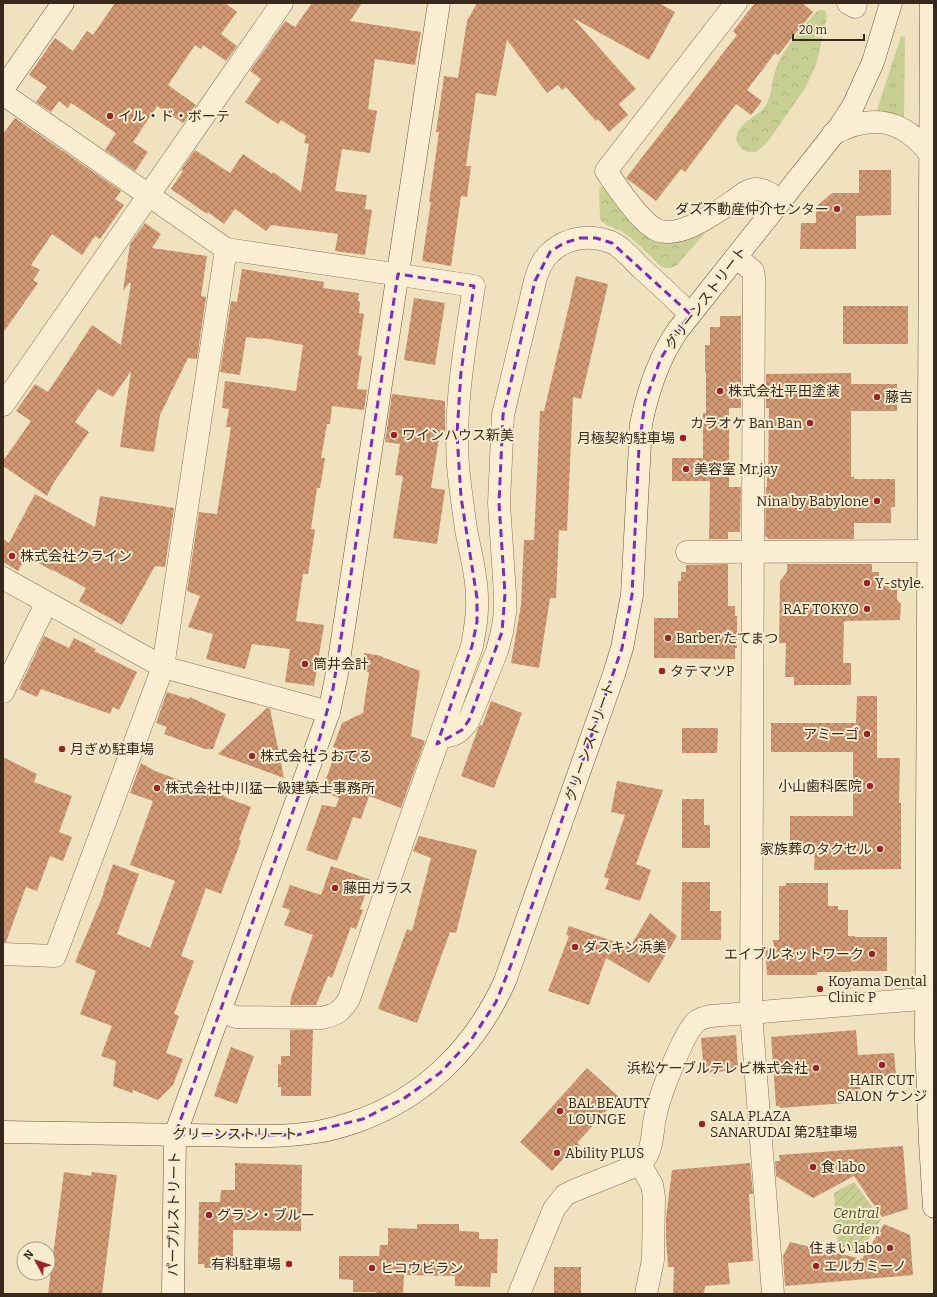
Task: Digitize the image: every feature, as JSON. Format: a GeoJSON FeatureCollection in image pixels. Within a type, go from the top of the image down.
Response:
{"type":"FeatureCollection","features":[{"type":"Feature","properties":{"kind":"street"},"geometry":{"type":"LineString","coordinates":[[3,89],[63,3]]}},
{"type":"Feature","properties":{"kind":"street"},"geometry":{"type":"LineString","coordinates":[[3,405],[282,3]]}},
{"type":"Feature","properties":{"kind":"street","name":"パープルストリート"},"geometry":{"type":"LineString","coordinates":[[173,1294],[175,1134],[329,712],[337,673],[439,3]]}},
{"type":"Feature","properties":{"kind":"street"},"geometry":{"type":"LineString","coordinates":[[736,3],[606,171],[626,199],[646,221],[656,229],[669,232],[682,231],[716,213],[747,192],[754,189],[763,190],[780,202]]}},
{"type":"Feature","properties":{"kind":"street"},"geometry":{"type":"LineString","coordinates":[[848,3],[855,7],[856,3]]}},
{"type":"Feature","properties":{"kind":"street","name":"グリーンストリート"},"geometry":{"type":"LineString","coordinates":[[3,1132],[274,1136],[319,1132],[363,1120],[403,1100],[440,1073],[456,1057],[484,1022],[496,1002],[513,960],[622,648],[632,595],[641,424],[652,380],[661,358],[672,338],[780,202],[853,106],[873,62],[891,3]]}},
{"type":"Feature","properties":{"kind":"street"},"geometry":{"type":"LineString","coordinates":[[931,3],[929,551],[930,998],[928,1108],[934,1207]]}},
{"type":"Feature","properties":{"kind":"street"},"geometry":{"type":"LineString","coordinates":[[3,94],[226,248],[474,286],[461,372],[457,434],[461,497],[477,592],[477,622],[472,646],[407,827],[349,999],[342,1009],[332,1016],[321,1018],[236,1017],[220,1011]]}},
{"type":"Feature","properties":{"kind":"street"},"geometry":{"type":"LineString","coordinates":[[833,134],[847,126],[862,122],[878,122],[894,125],[908,131],[921,141],[930,154]]}},
{"type":"Feature","properties":{"kind":"street"},"geometry":{"type":"LineString","coordinates":[[440,737],[452,736],[462,730],[469,720],[497,651],[502,632],[505,613],[505,594],[499,503],[503,416],[535,281],[540,266],[550,252],[564,243],[580,238],[596,238],[612,243],[625,253],[690,314]]}},
{"type":"Feature","properties":{"kind":"street"},"geometry":{"type":"LineString","coordinates":[[3,954],[55,956],[163,667],[226,248]]}},
{"type":"Feature","properties":{"kind":"street"},"geometry":{"type":"LineString","coordinates":[[736,256],[753,271],[754,278],[751,1013],[773,1294]]}},
{"type":"Feature","properties":{"kind":"street"},"geometry":{"type":"LineString","coordinates":[[687,552],[929,551]]}},
{"type":"Feature","properties":{"kind":"street"},"geometry":{"type":"LineString","coordinates":[[3,578],[163,667],[329,712]]}},
{"type":"Feature","properties":{"kind":"street"},"geometry":{"type":"LineString","coordinates":[[3,692],[47,603]]}},
{"type":"Feature","properties":{"kind":"street"},"geometry":{"type":"LineString","coordinates":[[519,1294],[554,1209],[559,1201],[573,1191],[640,1164],[648,1156],[655,1115],[665,1084],[691,1027],[697,1021],[711,1016],[930,998]]}},
{"type":"Feature","properties":{"kind":"street"},"geometry":{"type":"LineString","coordinates":[[640,1164],[652,1185],[654,1197],[653,1260],[646,1294]]}},
{"type":"Feature","properties":{"kind":"highlighted area"},"geometry":{"type":"Polygon","coordinates":[[[580,238],[596,238],[612,243],[690,314],[661,358],[645,402],[639,447],[632,595],[622,648],[513,960],[496,1002],[471,1040],[440,1073],[403,1099],[363,1119],[297,1135],[175,1135],[320,737],[333,689],[398,274],[474,286],[461,372],[457,434],[461,497],[477,598],[477,622],[472,646],[437,744],[462,730],[469,720],[502,632],[505,594],[499,503],[503,415],[535,281],[550,252],[564,243],[580,238]]]}},
{"type":"Feature","properties":{"kind":"green space"},"geometry":{"type":"Polygon","coordinates":[[[819,10],[825,10],[827,16],[826,22],[817,62],[806,87],[763,147],[755,152],[747,152],[738,145],[736,138],[739,129],[765,107],[768,102],[775,71],[780,59],[794,39],[819,10]]]}},
{"type":"Feature","properties":{"kind":"green space"},"geometry":{"type":"Polygon","coordinates":[[[901,36],[905,37],[904,120],[876,113],[901,36]]]}},
{"type":"Feature","properties":{"kind":"green space"},"geometry":{"type":"Polygon","coordinates":[[[604,186],[640,228],[703,230],[704,234],[677,265],[669,268],[660,266],[630,238],[619,230],[606,225],[600,219],[599,192],[600,187],[604,186]]]}},
{"type":"Feature","properties":{"kind":"green space","name":"Central Garden"},"geometry":{"type":"Polygon","coordinates":[[[854,1182],[881,1219],[860,1253],[838,1248],[834,1193],[854,1182]]]}},
{"type":"Feature","properties":{"kind":"building"},"geometry":{"type":"Polygon","coordinates":[[[115,3],[225,3],[237,12],[221,34],[237,46],[226,61],[203,45],[201,49],[195,45],[168,85],[196,105],[183,123],[157,106],[133,142],[148,152],[135,171],[105,150],[116,133],[71,103],[68,108],[59,101],[51,112],[36,102],[47,87],[29,75],[55,38],[73,51],[87,31],[93,35],[115,3]]]}},
{"type":"Feature","properties":{"kind":"building"},"geometry":{"type":"Polygon","coordinates":[[[312,3],[362,3],[350,21],[421,32],[415,65],[375,59],[368,109],[377,111],[370,153],[342,149],[335,191],[367,195],[365,209],[372,210],[365,255],[335,251],[338,234],[271,225],[266,231],[235,209],[224,224],[171,189],[183,171],[181,170],[195,150],[230,173],[243,154],[272,174],[273,172],[301,192],[309,144],[304,143],[306,136],[281,120],[278,124],[245,102],[261,79],[250,71],[285,21],[295,27],[312,3]]]}},
{"type":"Feature","properties":{"kind":"building"},"geometry":{"type":"Polygon","coordinates":[[[477,3],[659,3],[675,12],[649,60],[573,18],[636,89],[619,104],[628,115],[609,132],[598,119],[596,121],[566,87],[562,90],[558,85],[547,93],[507,40],[496,96],[476,93],[466,166],[471,166],[467,197],[461,196],[451,266],[422,261],[431,202],[429,202],[439,132],[436,132],[444,76],[458,78],[467,21],[477,3]]]}},
{"type":"Feature","properties":{"kind":"building"},"geometry":{"type":"Polygon","coordinates":[[[755,3],[802,3],[813,12],[778,55],[775,53],[747,90],[762,101],[751,115],[736,104],[685,172],[681,169],[656,201],[626,178],[737,35],[733,31],[755,3]]]}},
{"type":"Feature","properties":{"kind":"building"},"geometry":{"type":"Polygon","coordinates":[[[15,118],[121,191],[115,199],[124,205],[100,239],[95,236],[82,255],[52,234],[31,265],[40,270],[33,280],[38,283],[3,333],[3,134],[15,118]]]}},
{"type":"Feature","properties":{"kind":"building"},"geometry":{"type":"Polygon","coordinates":[[[859,170],[891,170],[891,215],[856,216],[856,249],[800,249],[801,223],[816,223],[816,207],[832,193],[859,193],[859,170]]]}},
{"type":"Feature","properties":{"kind":"building"},"geometry":{"type":"Polygon","coordinates":[[[145,223],[161,234],[152,248],[207,256],[201,296],[206,297],[197,359],[188,358],[160,415],[154,452],[120,447],[131,371],[113,397],[98,389],[75,422],[89,432],[54,482],[47,496],[3,466],[3,461],[31,421],[16,411],[35,384],[48,392],[92,325],[121,345],[131,283],[129,283],[123,291],[130,244],[145,223]]]}},
{"type":"Feature","properties":{"kind":"building"},"geometry":{"type":"Polygon","coordinates":[[[242,269],[324,282],[323,288],[359,293],[359,313],[364,314],[358,355],[362,356],[357,389],[367,390],[364,410],[332,406],[330,424],[327,424],[321,458],[325,458],[320,488],[317,488],[311,529],[315,530],[308,574],[303,574],[296,621],[324,625],[314,686],[285,682],[290,649],[252,644],[245,669],[206,659],[213,634],[188,627],[200,596],[187,591],[199,512],[217,514],[231,427],[226,427],[229,409],[222,408],[225,381],[296,391],[303,345],[263,338],[246,337],[240,375],[220,372],[231,301],[237,302],[242,269]]]}},
{"type":"Feature","properties":{"kind":"building"},"geometry":{"type":"Polygon","coordinates":[[[576,276],[608,284],[581,399],[573,397],[567,531],[559,530],[556,598],[550,598],[539,668],[511,663],[521,605],[524,540],[534,540],[540,411],[544,411],[576,276]]]}},
{"type":"Feature","properties":{"kind":"building"},"geometry":{"type":"Polygon","coordinates":[[[414,298],[445,303],[435,365],[404,360],[414,298]]]}},
{"type":"Feature","properties":{"kind":"building"},"geometry":{"type":"Polygon","coordinates":[[[843,306],[908,306],[908,344],[843,344],[843,306]]]}},
{"type":"Feature","properties":{"kind":"building"},"geometry":{"type":"Polygon","coordinates":[[[720,316],[741,316],[741,408],[729,408],[729,487],[741,487],[740,532],[728,532],[728,539],[709,539],[710,481],[672,481],[672,458],[703,458],[703,413],[706,413],[705,345],[710,345],[710,327],[720,327],[720,316]]]}},
{"type":"Feature","properties":{"kind":"building"},"geometry":{"type":"Polygon","coordinates":[[[851,373],[851,384],[897,384],[897,411],[851,411],[851,477],[854,477],[854,479],[895,479],[895,507],[891,507],[891,523],[854,523],[854,539],[769,539],[765,536],[769,408],[766,408],[766,374],[851,373]]]}},
{"type":"Feature","properties":{"kind":"building"},"geometry":{"type":"Polygon","coordinates":[[[392,394],[445,401],[445,432],[440,431],[431,488],[445,490],[437,544],[393,538],[403,476],[395,475],[400,444],[385,442],[392,394]]]}},
{"type":"Feature","properties":{"kind":"building"},"geometry":{"type":"Polygon","coordinates":[[[35,494],[95,527],[100,496],[174,508],[165,567],[155,566],[122,625],[79,601],[86,588],[53,570],[26,556],[18,571],[3,562],[3,539],[9,543],[35,494]]]}},
{"type":"Feature","properties":{"kind":"building"},"geometry":{"type":"Polygon","coordinates":[[[728,564],[728,606],[735,606],[735,616],[737,616],[737,648],[735,648],[735,659],[654,658],[654,618],[678,618],[678,581],[681,581],[681,572],[686,572],[686,565],[728,564]]]}},
{"type":"Feature","properties":{"kind":"building"},"geometry":{"type":"Polygon","coordinates":[[[787,564],[872,564],[872,572],[879,572],[879,586],[897,587],[897,600],[901,604],[900,620],[844,621],[843,663],[851,663],[851,685],[794,685],[794,677],[785,677],[786,643],[779,643],[780,581],[787,572],[787,564]]]}},
{"type":"Feature","properties":{"kind":"building"},"geometry":{"type":"Polygon","coordinates":[[[44,636],[69,648],[74,638],[96,649],[94,651],[137,672],[119,710],[113,707],[110,714],[41,689],[37,697],[19,689],[44,636]]]}},
{"type":"Feature","properties":{"kind":"building"},"geometry":{"type":"Polygon","coordinates":[[[364,653],[382,656],[420,671],[411,736],[425,741],[401,808],[369,796],[361,819],[353,817],[337,861],[306,850],[322,805],[336,807],[339,798],[324,792],[324,785],[337,748],[333,747],[342,723],[363,713],[369,672],[362,671],[364,653]]]}},
{"type":"Feature","properties":{"kind":"building"},"geometry":{"type":"Polygon","coordinates":[[[167,692],[189,699],[190,697],[226,714],[213,749],[205,749],[164,734],[167,727],[156,723],[167,692]]]}},
{"type":"Feature","properties":{"kind":"building"},"geometry":{"type":"Polygon","coordinates":[[[857,696],[877,696],[877,758],[900,758],[899,803],[901,803],[901,869],[814,870],[815,847],[790,847],[790,816],[853,816],[853,752],[771,752],[771,723],[856,723],[857,696]]]}},
{"type":"Feature","properties":{"kind":"building"},"geometry":{"type":"Polygon","coordinates":[[[491,701],[522,713],[494,788],[461,776],[478,729],[480,725],[482,726],[491,701]]]}},
{"type":"Feature","properties":{"kind":"building"},"geometry":{"type":"Polygon","coordinates":[[[267,708],[270,709],[284,778],[218,754],[267,708]]]}},
{"type":"Feature","properties":{"kind":"building"},"geometry":{"type":"Polygon","coordinates":[[[682,728],[718,728],[717,753],[682,753],[682,728]]]}},
{"type":"Feature","properties":{"kind":"building"},"geometry":{"type":"Polygon","coordinates":[[[3,757],[37,774],[34,782],[72,796],[59,832],[72,837],[63,861],[50,856],[37,891],[26,887],[6,942],[3,942],[3,757]]]}},
{"type":"Feature","properties":{"kind":"building"},"geometry":{"type":"Polygon","coordinates":[[[141,763],[155,771],[203,789],[217,790],[227,798],[251,807],[239,840],[241,841],[221,894],[206,888],[181,956],[194,961],[174,1014],[179,1016],[166,1053],[183,1059],[173,1085],[158,1100],[133,1090],[132,1093],[113,1086],[116,1061],[101,1056],[112,1026],[80,1014],[96,971],[75,962],[104,893],[113,864],[139,874],[117,934],[150,948],[175,881],[130,865],[153,801],[130,793],[141,763]]]}},
{"type":"Feature","properties":{"kind":"building"},"geometry":{"type":"Polygon","coordinates":[[[617,781],[663,790],[636,864],[651,870],[640,901],[605,889],[609,879],[604,877],[625,815],[611,812],[617,781]]]}},
{"type":"Feature","properties":{"kind":"building"},"geometry":{"type":"Polygon","coordinates":[[[682,799],[704,799],[704,825],[710,825],[710,848],[682,848],[682,799]]]}},
{"type":"Feature","properties":{"kind":"building"},"geometry":{"type":"Polygon","coordinates":[[[419,836],[477,850],[456,933],[450,932],[417,1023],[378,1009],[407,929],[412,931],[431,858],[413,851],[419,836]]]}},
{"type":"Feature","properties":{"kind":"building"},"geometry":{"type":"Polygon","coordinates":[[[331,866],[371,880],[360,909],[363,910],[356,929],[351,927],[332,978],[328,976],[316,1005],[290,1005],[291,998],[313,935],[284,925],[290,910],[282,907],[290,885],[321,895],[331,866]]]}},
{"type":"Feature","properties":{"kind":"building"},"geometry":{"type":"Polygon","coordinates":[[[682,882],[710,882],[710,911],[721,911],[721,940],[681,940],[682,882]]]}},
{"type":"Feature","properties":{"kind":"building"},"geometry":{"type":"Polygon","coordinates":[[[786,883],[828,883],[828,906],[838,906],[838,910],[848,910],[848,936],[887,937],[887,971],[817,972],[817,975],[767,975],[765,947],[774,947],[773,940],[779,940],[779,886],[786,886],[786,883]]]}},
{"type":"Feature","properties":{"kind":"building"},"geometry":{"type":"Polygon","coordinates":[[[650,913],[677,936],[649,983],[606,958],[589,1005],[548,991],[569,936],[566,934],[569,926],[630,947],[650,913]]]}},
{"type":"Feature","properties":{"kind":"building"},"geometry":{"type":"Polygon","coordinates":[[[290,1030],[313,1030],[311,1096],[281,1096],[281,1087],[278,1087],[278,1064],[281,1065],[281,1056],[290,1056],[290,1030]]]}},
{"type":"Feature","properties":{"kind":"building"},"geometry":{"type":"Polygon","coordinates":[[[856,1030],[858,1055],[894,1053],[896,1075],[860,1078],[861,1099],[858,1100],[858,1102],[780,1108],[780,1106],[776,1106],[771,1037],[856,1030]]]}},
{"type":"Feature","properties":{"kind":"building"},"geometry":{"type":"Polygon","coordinates":[[[736,1035],[738,1070],[704,1073],[701,1038],[736,1035]]]}},
{"type":"Feature","properties":{"kind":"building"},"geometry":{"type":"Polygon","coordinates":[[[231,1047],[254,1056],[237,1104],[214,1096],[231,1047]]]}},
{"type":"Feature","properties":{"kind":"building"},"geometry":{"type":"Polygon","coordinates":[[[587,1068],[619,1097],[577,1143],[580,1145],[568,1159],[565,1157],[552,1171],[520,1142],[587,1068]]]}},
{"type":"Feature","properties":{"kind":"building"},"geometry":{"type":"Polygon","coordinates":[[[903,1146],[908,1209],[882,1217],[854,1176],[813,1198],[776,1176],[775,1161],[780,1161],[779,1155],[903,1146]]]}},
{"type":"Feature","properties":{"kind":"building"},"geometry":{"type":"Polygon","coordinates":[[[235,1163],[302,1165],[301,1231],[233,1230],[233,1268],[205,1268],[204,1264],[198,1264],[199,1202],[220,1202],[221,1190],[235,1190],[235,1163]]]}},
{"type":"Feature","properties":{"kind":"building"},"geometry":{"type":"Polygon","coordinates":[[[750,1163],[753,1194],[749,1194],[753,1261],[728,1263],[730,1284],[705,1286],[704,1294],[673,1294],[674,1267],[668,1267],[666,1238],[666,1217],[672,1170],[750,1163]]]}},
{"type":"Feature","properties":{"kind":"building"},"geometry":{"type":"Polygon","coordinates":[[[64,1172],[91,1176],[92,1172],[117,1175],[102,1294],[48,1294],[50,1281],[56,1281],[55,1241],[64,1172]]]}},
{"type":"Feature","properties":{"kind":"building"},"geometry":{"type":"Polygon","coordinates":[[[417,1224],[459,1224],[459,1231],[479,1232],[479,1239],[498,1239],[497,1273],[491,1273],[490,1287],[455,1286],[455,1276],[404,1275],[403,1294],[376,1294],[376,1292],[353,1292],[353,1280],[339,1279],[339,1256],[379,1256],[380,1245],[388,1245],[388,1228],[417,1229],[417,1224]]]}},
{"type":"Feature","properties":{"kind":"building"},"geometry":{"type":"Polygon","coordinates":[[[884,1224],[910,1235],[913,1275],[785,1286],[783,1256],[790,1242],[862,1259],[884,1224]]]}},
{"type":"Feature","properties":{"kind":"building"},"geometry":{"type":"Polygon","coordinates":[[[554,1267],[581,1267],[581,1294],[554,1294],[554,1267]]]}},
{"type":"Feature","properties":{"kind":"place","name":"イル・ド・ボーテ"},"geometry":{"type":"Point","coordinates":[110,116]}},
{"type":"Feature","properties":{"kind":"place","name":"ダズ不動産仲介センター"},"geometry":{"type":"Point","coordinates":[837,209]}},
{"type":"Feature","properties":{"kind":"place","name":"株式会社平田塗装"},"geometry":{"type":"Point","coordinates":[720,391]}},
{"type":"Feature","properties":{"kind":"place","name":"藤吉"},"geometry":{"type":"Point","coordinates":[877,397]}},
{"type":"Feature","properties":{"kind":"place","name":"カラオケ Ban Ban"},"geometry":{"type":"Point","coordinates":[810,423]}},
{"type":"Feature","properties":{"kind":"place","name":"ワインハウス新美"},"geometry":{"type":"Point","coordinates":[394,435]}},
{"type":"Feature","properties":{"kind":"place","name":"月極契約駐車場"},"geometry":{"type":"Point","coordinates":[683,438]}},
{"type":"Feature","properties":{"kind":"place","name":"美容室 Mr.jay"},"geometry":{"type":"Point","coordinates":[686,469]}},
{"type":"Feature","properties":{"kind":"place","name":"Nina by Babylone"},"geometry":{"type":"Point","coordinates":[877,501]}},
{"type":"Feature","properties":{"kind":"place","name":"株式会社クライン"},"geometry":{"type":"Point","coordinates":[12,556]}},
{"type":"Feature","properties":{"kind":"place","name":"Y-style."},"geometry":{"type":"Point","coordinates":[867,583]}},
{"type":"Feature","properties":{"kind":"place","name":"RAF TOKYO"},"geometry":{"type":"Point","coordinates":[867,609]}},
{"type":"Feature","properties":{"kind":"place","name":"Barber たてまつ"},"geometry":{"type":"Point","coordinates":[668,638]}},
{"type":"Feature","properties":{"kind":"place","name":"筒井会計"},"geometry":{"type":"Point","coordinates":[305,664]}},
{"type":"Feature","properties":{"kind":"place","name":"タテマツP"},"geometry":{"type":"Point","coordinates":[662,671]}},
{"type":"Feature","properties":{"kind":"place","name":"アミーゴ"},"geometry":{"type":"Point","coordinates":[867,734]}},
{"type":"Feature","properties":{"kind":"place","name":"月ぎめ駐車場"},"geometry":{"type":"Point","coordinates":[62,749]}},
{"type":"Feature","properties":{"kind":"place","name":"株式会社うおてる"},"geometry":{"type":"Point","coordinates":[252,756]}},
{"type":"Feature","properties":{"kind":"place","name":"小山歯科医院"},"geometry":{"type":"Point","coordinates":[870,786]}},
{"type":"Feature","properties":{"kind":"place","name":"株式会社中川猛一級建築士事務所"},"geometry":{"type":"Point","coordinates":[157,788]}},
{"type":"Feature","properties":{"kind":"place","name":"家族葬のタクセル"},"geometry":{"type":"Point","coordinates":[880,849]}},
{"type":"Feature","properties":{"kind":"place","name":"藤田ガラス"},"geometry":{"type":"Point","coordinates":[335,888]}},
{"type":"Feature","properties":{"kind":"place","name":"ダスキン浜美"},"geometry":{"type":"Point","coordinates":[575,947]}},
{"type":"Feature","properties":{"kind":"place","name":"エイブルネットワーク"},"geometry":{"type":"Point","coordinates":[872,954]}},
{"type":"Feature","properties":{"kind":"place","name":"Koyama Dental Clinic P"},"geometry":{"type":"Point","coordinates":[820,989]}},
{"type":"Feature","properties":{"kind":"place","name":"HAIR CUT SALON ケンジ"},"geometry":{"type":"Point","coordinates":[882,1065]}},
{"type":"Feature","properties":{"kind":"place","name":"浜松ケーブルテレビ株式会社"},"geometry":{"type":"Point","coordinates":[816,1068]}},
{"type":"Feature","properties":{"kind":"place","name":"BAL BEAUTY LOUNGE"},"geometry":{"type":"Point","coordinates":[560,1111]}},
{"type":"Feature","properties":{"kind":"place","name":"SALA PLAZA SANARUDAI 第2駐車場"},"geometry":{"type":"Point","coordinates":[702,1124]}},
{"type":"Feature","properties":{"kind":"place","name":"Ability PLUS"},"geometry":{"type":"Point","coordinates":[557,1153]}},
{"type":"Feature","properties":{"kind":"place","name":"食 labo"},"geometry":{"type":"Point","coordinates":[813,1167]}},
{"type":"Feature","properties":{"kind":"place","name":"グラン・ブルー"},"geometry":{"type":"Point","coordinates":[209,1215]}},
{"type":"Feature","properties":{"kind":"place","name":"住まい labo"},"geometry":{"type":"Point","coordinates":[890,1248]}},
{"type":"Feature","properties":{"kind":"place","name":"有料駐車場"},"geometry":{"type":"Point","coordinates":[289,1264]}},
{"type":"Feature","properties":{"kind":"place","name":"エルカミーノ"},"geometry":{"type":"Point","coordinates":[816,1266]}},
{"type":"Feature","properties":{"kind":"place","name":"ヒコウビラン"},"geometry":{"type":"Point","coordinates":[372,1268]}}]}
